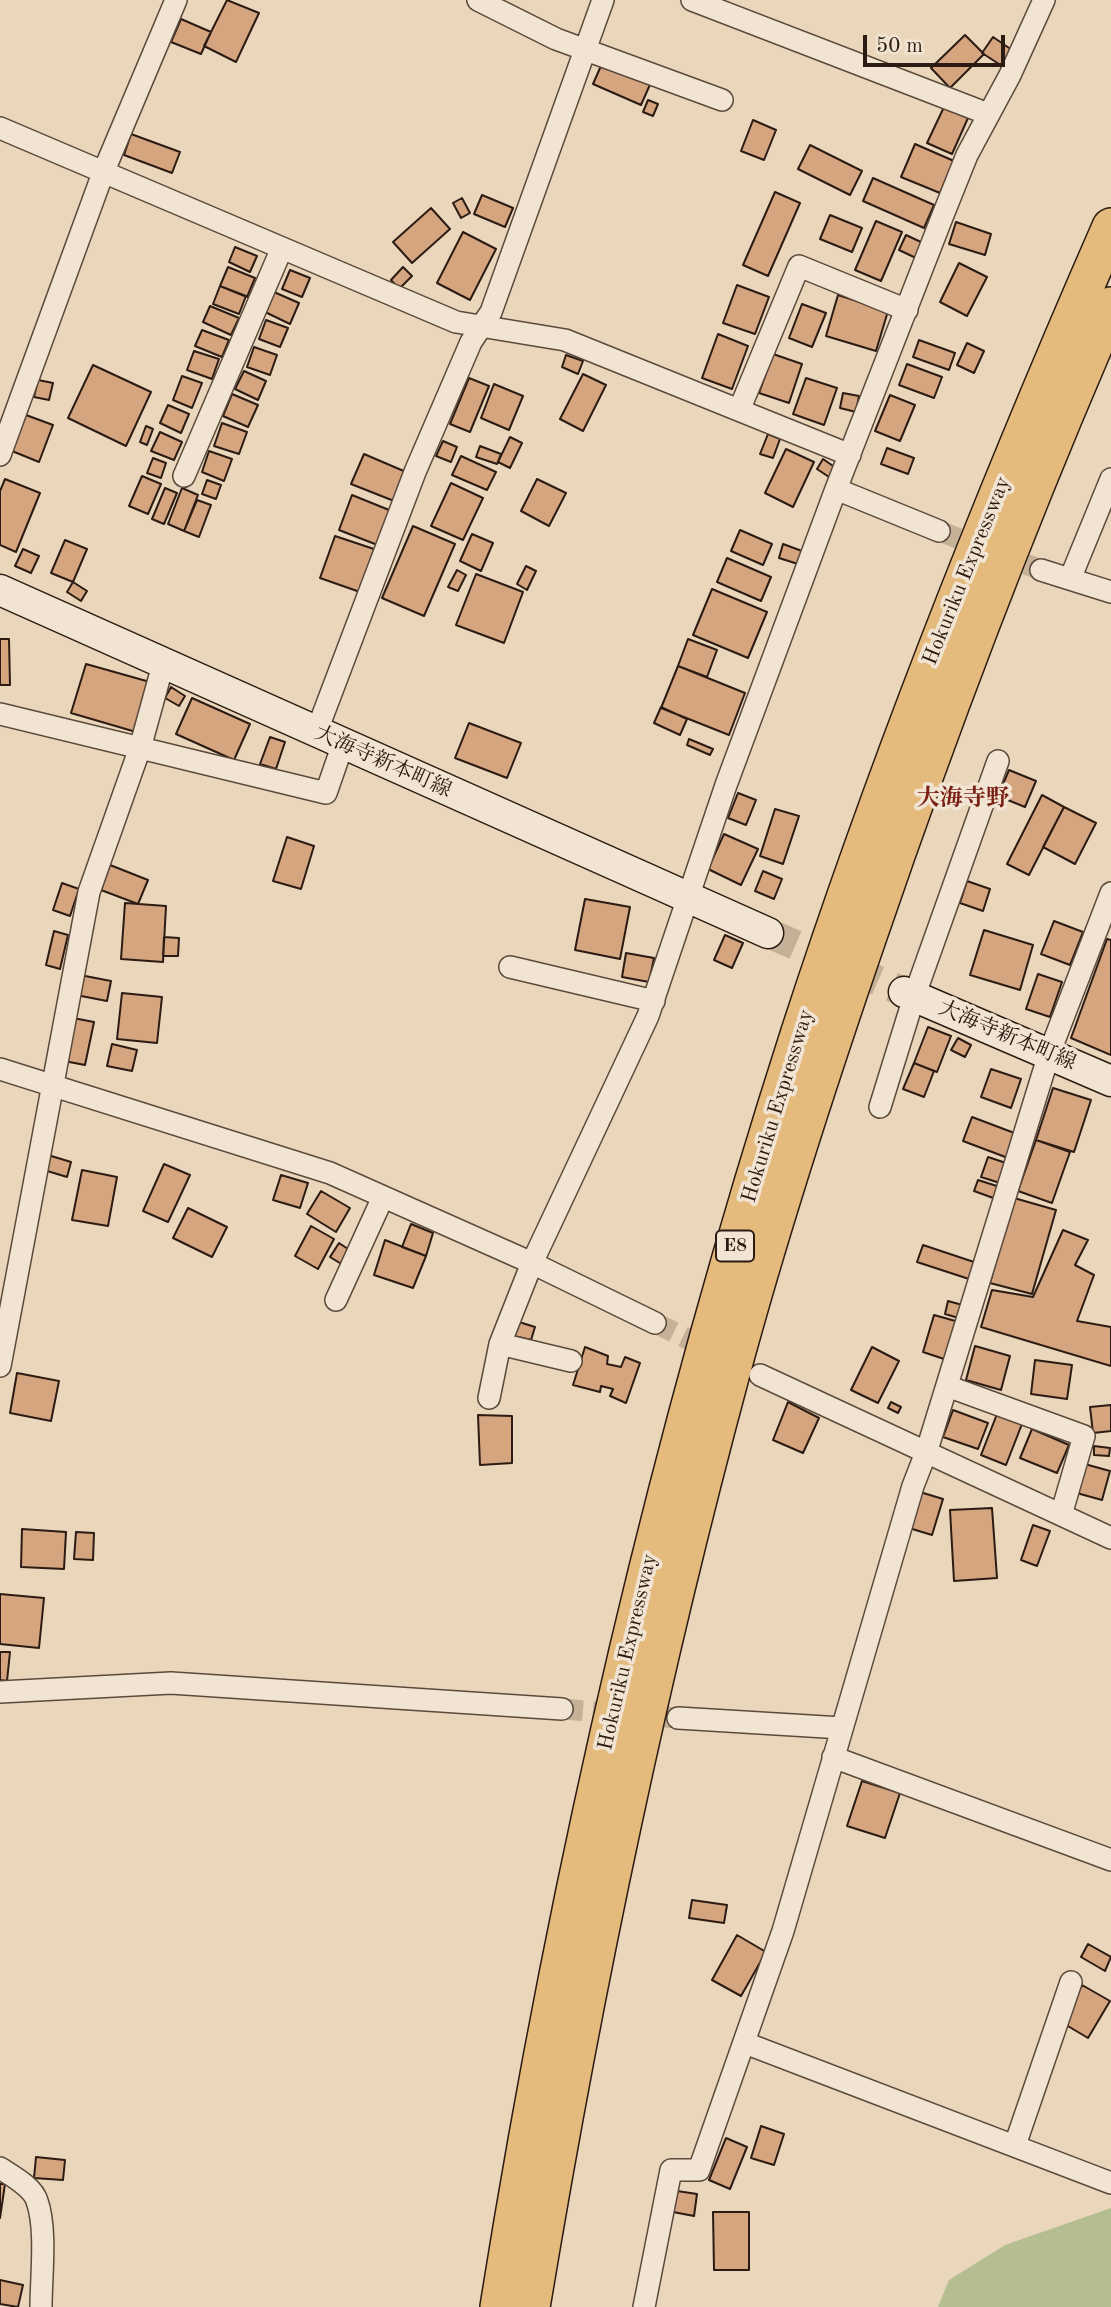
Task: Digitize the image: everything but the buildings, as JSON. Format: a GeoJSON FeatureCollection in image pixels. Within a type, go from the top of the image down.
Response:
{"type":"FeatureCollection","features":[{"type":"Feature","properties":{"kind":"highway","name":"Hokuriku Expressway"},"geometry":{"type":"LineString","coordinates":[[499,2307],[539,2076],[611,1723],[657,1531],[749,1196],[805,1017],[913,709],[1002,483],[1111,227]]}},
{"type":"Feature","properties":{"kind":"highway","name":"Hokuriku Expressway"},"geometry":{"type":"LineString","coordinates":[[531,2307],[572,2074],[612,1871],[644,1726],[732,1371],[829,1050],[941,724],[1007,551],[1111,306]]}},
{"type":"Feature","properties":{"kind":"main road","name":"大海寺新本町線"},"geometry":{"type":"LineString","coordinates":[[0,590],[768,933]]}},
{"type":"Feature","properties":{"kind":"main road","name":"大海寺新本町線"},"geometry":{"type":"LineString","coordinates":[[909,995],[1111,1081]]}},
{"type":"Feature","properties":{"kind":"street"},"geometry":{"type":"LineString","coordinates":[[0,455],[103,173],[176,0]]}},
{"type":"Feature","properties":{"kind":"street"},"geometry":{"type":"LineString","coordinates":[[478,0],[556,40],[722,100]]}},
{"type":"Feature","properties":{"kind":"street"},"geometry":{"type":"LineString","coordinates":[[0,714],[326,793],[330,739],[415,472],[481,326],[491,312],[603,0]]}},
{"type":"Feature","properties":{"kind":"street"},"geometry":{"type":"LineString","coordinates":[[692,0],[988,114]]}},
{"type":"Feature","properties":{"kind":"street"},"geometry":{"type":"LineString","coordinates":[[489,1398],[500,1345],[532,1263],[654,1001],[687,895],[836,489],[967,155],[1044,0]]}},
{"type":"Feature","properties":{"kind":"street"},"geometry":{"type":"LineString","coordinates":[[0,128],[456,322],[565,340],[740,408],[850,455]]}},
{"type":"Feature","properties":{"kind":"street"},"geometry":{"type":"LineString","coordinates":[[184,477],[282,248]]}},
{"type":"Feature","properties":{"kind":"street"},"geometry":{"type":"LineString","coordinates":[[740,408],[799,267],[907,310]]}},
{"type":"Feature","properties":{"kind":"street"},"geometry":{"type":"LineString","coordinates":[[1070,579],[1111,479]]}},
{"type":"Feature","properties":{"kind":"street"},"geometry":{"type":"LineString","coordinates":[[836,489],[939,531]]}},
{"type":"Feature","properties":{"kind":"street"},"geometry":{"type":"LineString","coordinates":[[1041,570],[1111,592]]}},
{"type":"Feature","properties":{"kind":"street"},"geometry":{"type":"LineString","coordinates":[[0,1366],[89,892],[140,748],[164,661]]}},
{"type":"Feature","properties":{"kind":"street"},"geometry":{"type":"LineString","coordinates":[[880,1107],[909,995],[998,761]]}},
{"type":"Feature","properties":{"kind":"street"},"geometry":{"type":"LineString","coordinates":[[644,2307],[671,2170],[699,2170],[745,2043],[783,1931],[913,1486],[927,1450],[1049,1054],[1111,893]]}},
{"type":"Feature","properties":{"kind":"street"},"geometry":{"type":"LineString","coordinates":[[510,967],[654,1001]]}},
{"type":"Feature","properties":{"kind":"street"},"geometry":{"type":"LineString","coordinates":[[0,1069],[330,1173],[532,1263],[655,1323]]}},
{"type":"Feature","properties":{"kind":"street"},"geometry":{"type":"LineString","coordinates":[[336,1300],[383,1197]]}},
{"type":"Feature","properties":{"kind":"street"},"geometry":{"type":"LineString","coordinates":[[500,1345],[571,1362]]}},
{"type":"Feature","properties":{"kind":"street"},"geometry":{"type":"LineString","coordinates":[[760,1375],[927,1450],[1111,1538]]}},
{"type":"Feature","properties":{"kind":"street"},"geometry":{"type":"LineString","coordinates":[[947,1386],[1084,1436],[1061,1514]]}},
{"type":"Feature","properties":{"kind":"street"},"geometry":{"type":"LineString","coordinates":[[0,1692],[171,1683],[562,1709]]}},
{"type":"Feature","properties":{"kind":"street"},"geometry":{"type":"LineString","coordinates":[[678,1718],[842,1728]]}},
{"type":"Feature","properties":{"kind":"street"},"geometry":{"type":"LineString","coordinates":[[834,1757],[1111,1860]]}},
{"type":"Feature","properties":{"kind":"street"},"geometry":{"type":"LineString","coordinates":[[1015,2146],[1071,1982]]}},
{"type":"Feature","properties":{"kind":"street"},"geometry":{"type":"LineString","coordinates":[[745,2043],[1111,2183]]}},
{"type":"Feature","properties":{"kind":"street"},"geometry":{"type":"LineString","coordinates":[[0,2168],[24,2185],[37,2199],[42,2238],[41,2307]]}},
{"type":"Feature","properties":{"kind":"green space"},"geometry":{"type":"Polygon","coordinates":[[[1111,2208],[1111,2307],[938,2307],[949,2280],[1005,2245],[1111,2208]]]}},
{"type":"Feature","properties":{"kind":"tunnel"},"geometry":{"type":"LineString","coordinates":[[939,531],[1041,570]]}},
{"type":"Feature","properties":{"kind":"tunnel"},"geometry":{"type":"LineString","coordinates":[[768,933],[904,992]]}},
{"type":"Feature","properties":{"kind":"tunnel"},"geometry":{"type":"LineString","coordinates":[[655,1323],[713,1351]]}},
{"type":"Feature","properties":{"kind":"tunnel"},"geometry":{"type":"LineString","coordinates":[[562,1709],[678,1718]]}},
{"type":"Feature","properties":{"kind":"district","name":"大海寺野"},"geometry":{"type":"Point","coordinates":[963,799]}}]}
